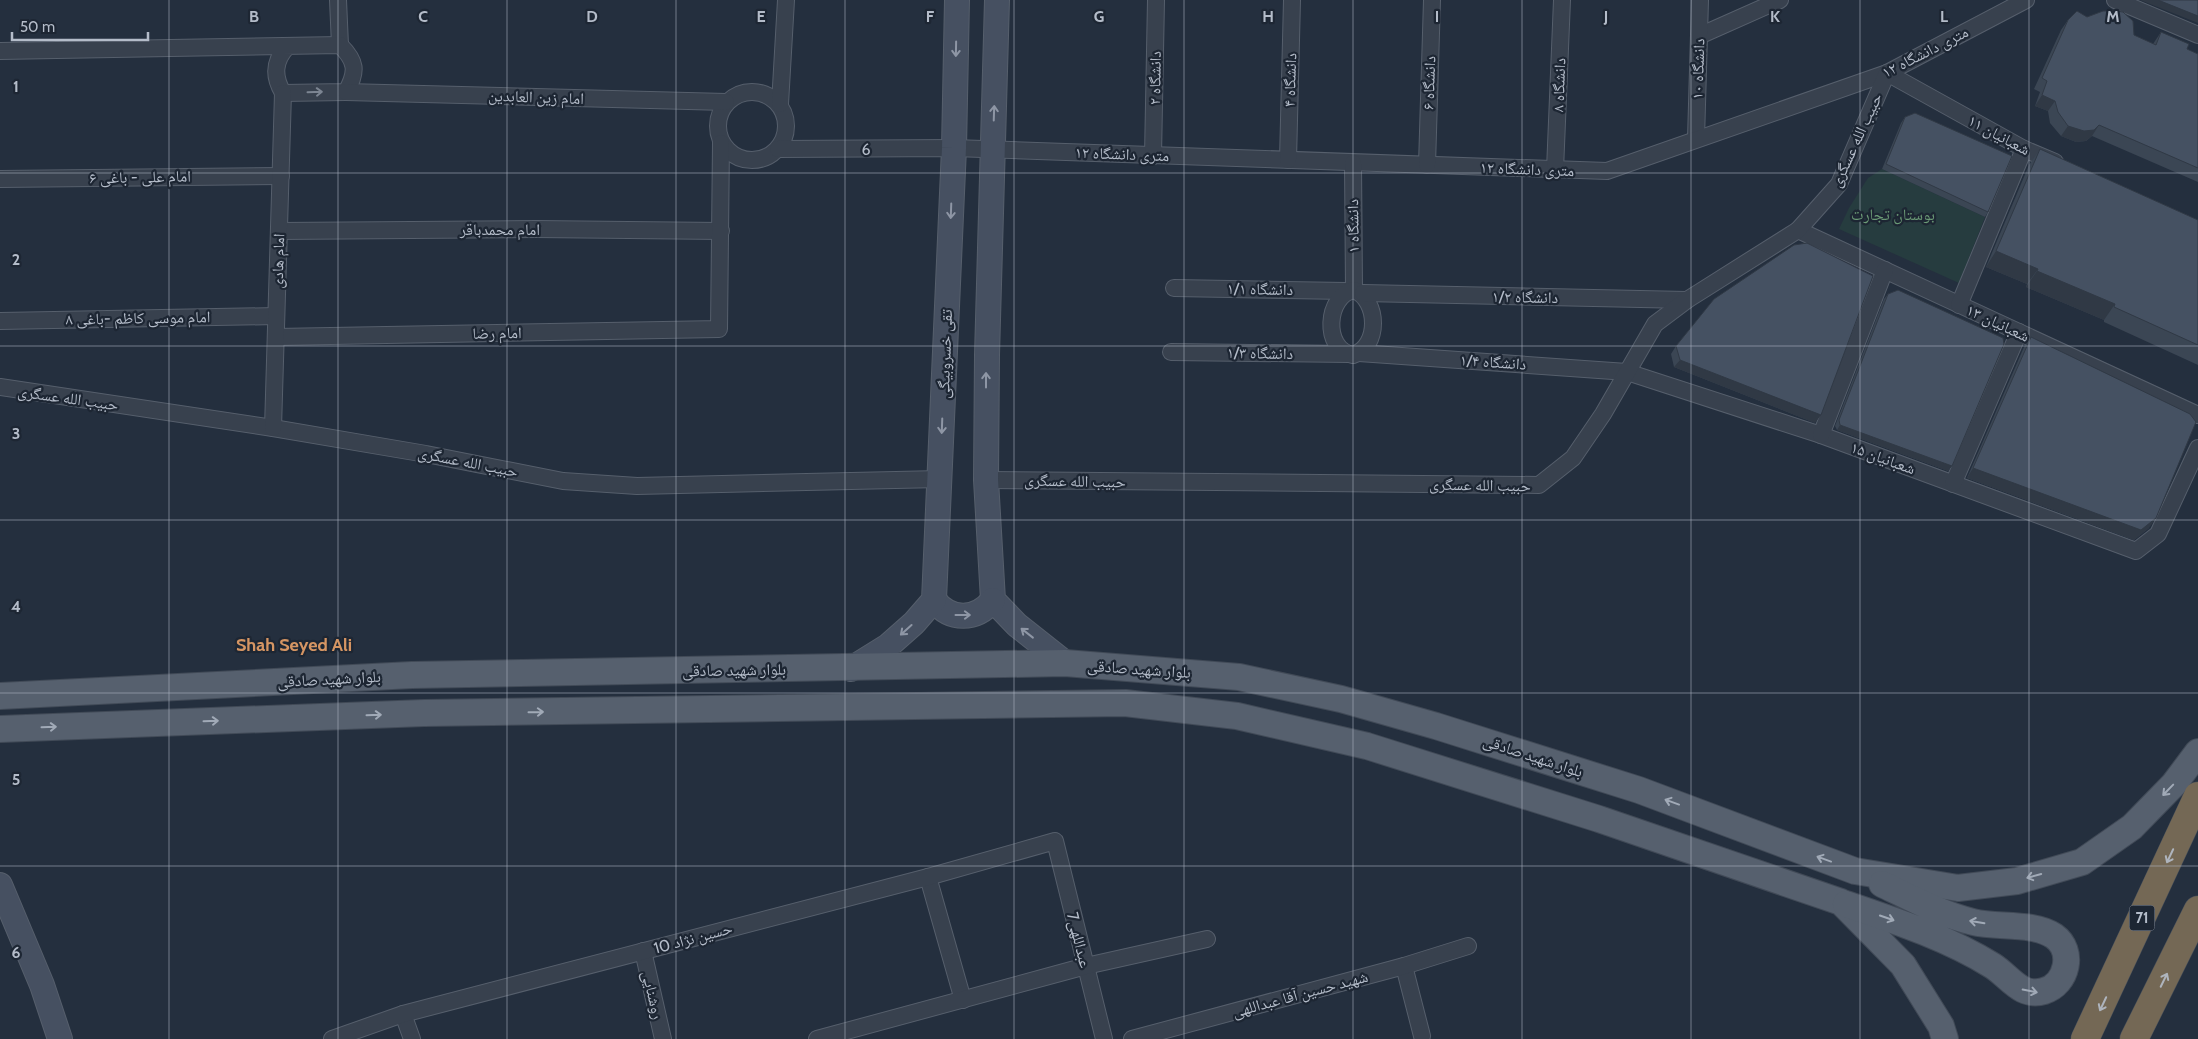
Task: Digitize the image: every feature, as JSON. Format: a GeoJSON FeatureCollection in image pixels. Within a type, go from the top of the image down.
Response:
{"type":"FeatureCollection","features":[{"type":"Feature","properties":{"kind":"highway","name":"71"},"geometry":{"type":"LineString","coordinates":[[2086,1039],[2198,796]]}},
{"type":"Feature","properties":{"kind":"highway"},"geometry":{"type":"LineString","coordinates":[[2134,1039],[2198,910]]}},
{"type":"Feature","properties":{"kind":"main road","name":"تقی خسروبیگی"},"geometry":{"type":"LineString","coordinates":[[934,600],[954,148],[957,0]]}},
{"type":"Feature","properties":{"kind":"main road"},"geometry":{"type":"LineString","coordinates":[[997,0],[987,355],[986,480],[993,600],[1017,625],[1065,663]]}},
{"type":"Feature","properties":{"kind":"main road"},"geometry":{"type":"LineString","coordinates":[[851,668],[888,646],[914,623],[934,600],[946,612],[964,616],[980,612],[993,600]]}},
{"type":"Feature","properties":{"kind":"main road","name":"بلوار شهید صادقی"},"geometry":{"type":"LineString","coordinates":[[0,696],[412,675],[1065,663],[1239,677],[1341,699],[1436,726],[1639,790],[1856,871],[1958,888],[2017,880],[2082,862],[2132,827],[2174,784],[2198,752]]}},
{"type":"Feature","properties":{"kind":"main road"},"geometry":{"type":"LineString","coordinates":[[0,729],[424,713],[1125,703],[1237,716],[1367,746],[1599,819],[1841,902],[1907,925],[1963,950],[1994,967],[2018,988],[2036,993],[2051,989],[2061,980],[2065,971],[2066,958],[2062,945],[2055,937],[2041,930],[1974,923],[1944,913],[1856,871]]}},
{"type":"Feature","properties":{"kind":"main road"},"geometry":{"type":"LineString","coordinates":[[0,885],[42,984],[60,1039]]}},
{"type":"Feature","properties":{"kind":"main road"},"geometry":{"type":"LineString","coordinates":[[1841,902],[1903,965],[1941,1026],[1945,1039]]}},
{"type":"Feature","properties":{"kind":"street"},"geometry":{"type":"LineString","coordinates":[[338,0],[340,45]]}},
{"type":"Feature","properties":{"kind":"street"},"geometry":{"type":"LineString","coordinates":[[722,143],[738,158],[759,160],[778,149],[785,137],[787,123],[780,104],[786,0]]}},
{"type":"Feature","properties":{"kind":"street","name":"دانشگاه ۲"},"geometry":{"type":"LineString","coordinates":[[1153,156],[1156,0]]}},
{"type":"Feature","properties":{"kind":"street","name":"دانشگاه ۴"},"geometry":{"type":"LineString","coordinates":[[1288,160],[1292,0]]}},
{"type":"Feature","properties":{"kind":"street","name":"دانشگاه ۶"},"geometry":{"type":"LineString","coordinates":[[1427,165],[1432,0]]}},
{"type":"Feature","properties":{"kind":"street","name":"دانشگاه ۸"},"geometry":{"type":"LineString","coordinates":[[1555,170],[1562,0]]}},
{"type":"Feature","properties":{"kind":"street","name":"دانشگاه ۱۰"},"geometry":{"type":"LineString","coordinates":[[1696,139],[1700,0]]}},
{"type":"Feature","properties":{"kind":"street"},"geometry":{"type":"LineString","coordinates":[[1699,36],[1780,0]]}},
{"type":"Feature","properties":{"kind":"street","name":"۱۲ متری دانشگاه"},"geometry":{"type":"LineString","coordinates":[[993,150],[1607,171],[1887,73],[2026,0]]}},
{"type":"Feature","properties":{"kind":"street"},"geometry":{"type":"LineString","coordinates":[[2115,0],[2198,35]]}},
{"type":"Feature","properties":{"kind":"street"},"geometry":{"type":"LineString","coordinates":[[0,51],[340,45],[350,54],[355,67],[346,92]]}},
{"type":"Feature","properties":{"kind":"street","name":"امام هادی"},"geometry":{"type":"LineString","coordinates":[[273,428],[283,93],[278,84],[275,69],[280,55],[287,46]]}},
{"type":"Feature","properties":{"kind":"street","name":"شعبانیان ۱۱"},"geometry":{"type":"LineString","coordinates":[[1887,73],[2024,149],[2070,169]]}},
{"type":"Feature","properties":{"kind":"street","name":"حبیب الله عسگری"},"geometry":{"type":"LineString","coordinates":[[986,480],[1540,485],[1573,458],[1603,414],[1655,324],[1687,300],[1798,230],[1839,184],[1887,73]]}},
{"type":"Feature","properties":{"kind":"street","name":"امام زین العابدین"},"geometry":{"type":"LineString","coordinates":[[283,93],[346,92],[726,102]]}},
{"type":"Feature","properties":{"kind":"street"},"geometry":{"type":"LineString","coordinates":[[722,231],[722,143],[717,122],[726,102],[744,92],[763,93],[780,104]]}},
{"type":"Feature","properties":{"kind":"street","name":"6"},"geometry":{"type":"LineString","coordinates":[[778,149],[954,148],[993,150]]}},
{"type":"Feature","properties":{"kind":"street"},"geometry":{"type":"LineString","coordinates":[[1959,305],[2024,149]]}},
{"type":"Feature","properties":{"kind":"street","name":"دانشگاه ۱"},"geometry":{"type":"LineString","coordinates":[[1353,162],[1355,291]]}},
{"type":"Feature","properties":{"kind":"street","name":"امام علی - باغی ۶"},"geometry":{"type":"LineString","coordinates":[[0,179],[281,176]]}},
{"type":"Feature","properties":{"kind":"street","name":"امام محمدباقر"},"geometry":{"type":"LineString","coordinates":[[279,231],[536,229],[722,231]]}},
{"type":"Feature","properties":{"kind":"street","name":"شعبانیان ۱۳"},"geometry":{"type":"LineString","coordinates":[[1798,230],[2198,415]]}},
{"type":"Feature","properties":{"kind":"street","name":"امام رضا"},"geometry":{"type":"LineString","coordinates":[[276,337],[719,329],[722,231]]}},
{"type":"Feature","properties":{"kind":"street"},"geometry":{"type":"LineString","coordinates":[[1821,435],[1885,270]]}},
{"type":"Feature","properties":{"kind":"street","name":"دانشگاه ۱/۱"},"geometry":{"type":"LineString","coordinates":[[1174,288],[1355,291]]}},
{"type":"Feature","properties":{"kind":"street"},"geometry":{"type":"LineString","coordinates":[[1355,291],[1372,308],[1374,318],[1369,340],[1354,354],[1342,350],[1336,342],[1332,330],[1332,316],[1335,305],[1355,291]]}},
{"type":"Feature","properties":{"kind":"street","name":"دانشگاه ۱/۲"},"geometry":{"type":"LineString","coordinates":[[1355,291],[1687,300]]}},
{"type":"Feature","properties":{"kind":"street","name":"امام موسی کاظم -باغی ۸"},"geometry":{"type":"LineString","coordinates":[[0,320],[276,316]]}},
{"type":"Feature","properties":{"kind":"street"},"geometry":{"type":"LineString","coordinates":[[1953,484],[2019,332]]}},
{"type":"Feature","properties":{"kind":"street","name":"دانشگاه ۱/۳"},"geometry":{"type":"LineString","coordinates":[[1171,352],[1354,354]]}},
{"type":"Feature","properties":{"kind":"street","name":"دانشگاه ۱/۴"},"geometry":{"type":"LineString","coordinates":[[1354,354],[1628,372]]}},
{"type":"Feature","properties":{"kind":"street","name":"شعبانیان ۱۵"},"geometry":{"type":"LineString","coordinates":[[1628,372],[1821,435],[2136,551],[2158,534],[2198,448]]}},
{"type":"Feature","properties":{"kind":"street","name":"حبیب الله عسگری"},"geometry":{"type":"LineString","coordinates":[[0,388],[273,428],[426,454],[563,481],[646,486],[940,479]]}},
{"type":"Feature","properties":{"kind":"street","name":"حسین نژاد 10"},"geometry":{"type":"LineString","coordinates":[[332,1039],[403,1014],[1055,841]]}},
{"type":"Feature","properties":{"kind":"street","name":"عبداللهی7"},"geometry":{"type":"LineString","coordinates":[[1055,841],[1104,1039]]}},
{"type":"Feature","properties":{"kind":"street"},"geometry":{"type":"LineString","coordinates":[[928,876],[963,1000]]}},
{"type":"Feature","properties":{"kind":"street"},"geometry":{"type":"LineString","coordinates":[[817,1039],[1086,966],[1207,939]]}},
{"type":"Feature","properties":{"kind":"street","name":"شهید حسین آقا عبداللهی"},"geometry":{"type":"LineString","coordinates":[[1132,1039],[1404,966],[1468,946]]}},
{"type":"Feature","properties":{"kind":"street","name":"روشنایی"},"geometry":{"type":"LineString","coordinates":[[643,951],[663,1039]]}},
{"type":"Feature","properties":{"kind":"street"},"geometry":{"type":"LineString","coordinates":[[1404,966],[1422,1036]]}},
{"type":"Feature","properties":{"kind":"street"},"geometry":{"type":"LineString","coordinates":[[403,1014],[412,1039]]}},
{"type":"Feature","properties":{"kind":"green space","name":"بوستان تجارت"},"geometry":{"type":"Polygon","coordinates":[[[1882,169],[1985,217],[1959,283],[1839,229],[1849,208],[1868,178],[1882,169]]]}},
{"type":"Feature","properties":{"kind":"building"},"geometry":{"type":"Polygon","coordinates":[[[2158,0],[2198,0],[2198,16],[2158,0]]]}},
{"type":"Feature","properties":{"kind":"building"},"geometry":{"type":"Polygon","coordinates":[[[2077,11],[2087,17],[2103,11],[2123,12],[2133,21],[2134,35],[2156,45],[2161,32],[2189,44],[2187,49],[2198,54],[2198,168],[2099,125],[2094,130],[2084,131],[2068,126],[2058,112],[2055,101],[2042,95],[2047,81],[2042,78],[2068,20],[2077,11]]]}},
{"type":"Feature","properties":{"kind":"building"},"geometry":{"type":"Polygon","coordinates":[[[1915,113],[2012,156],[1988,212],[1886,164],[1905,117],[1915,113]]]}},
{"type":"Feature","properties":{"kind":"building"},"geometry":{"type":"Polygon","coordinates":[[[2040,149],[2198,220],[2198,345],[2114,307],[2115,304],[2037,271],[2038,269],[1996,251],[2040,149]]]}},
{"type":"Feature","properties":{"kind":"building"},"geometry":{"type":"Polygon","coordinates":[[[1807,243],[1873,276],[1821,415],[1680,360],[1676,346],[1714,299],[1794,245],[1807,243]]]}},
{"type":"Feature","properties":{"kind":"building"},"geometry":{"type":"Polygon","coordinates":[[[1898,290],[2003,338],[2004,344],[1952,466],[1840,425],[1839,420],[1888,294],[1898,290]]]}},
{"type":"Feature","properties":{"kind":"building"},"geometry":{"type":"Polygon","coordinates":[[[2031,337],[2190,414],[2196,422],[2156,518],[2141,530],[1973,468],[2031,337]]]}},
{"type":"Feature","properties":{"kind":"district","name":"Shah Seyed Ali"},"geometry":{"type":"Point","coordinates":[294,645]}}]}
